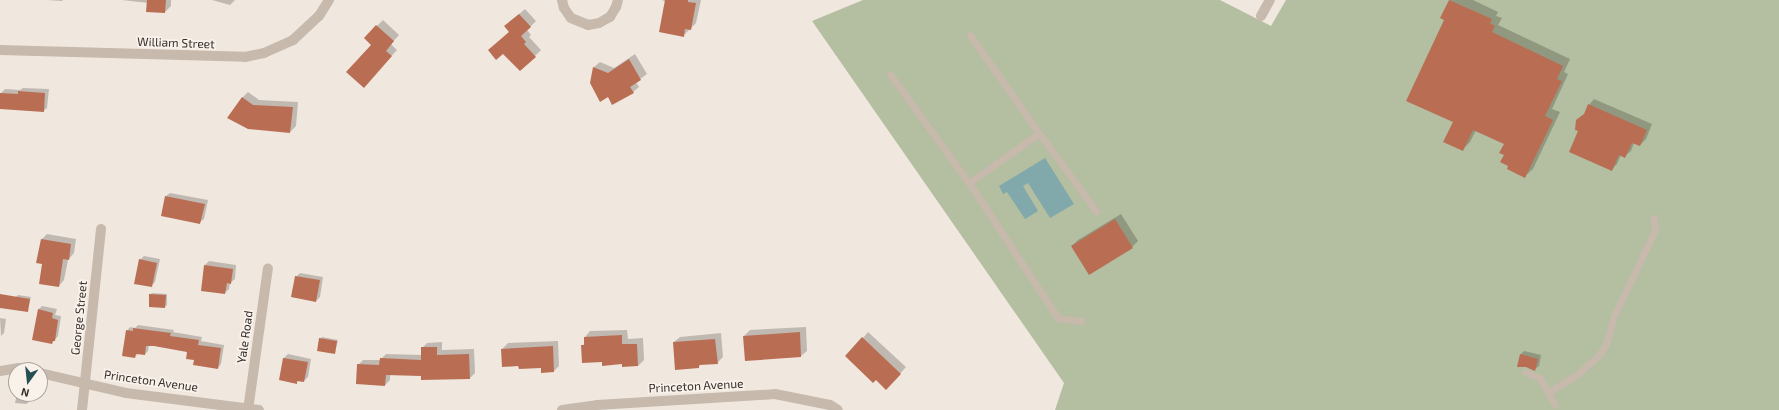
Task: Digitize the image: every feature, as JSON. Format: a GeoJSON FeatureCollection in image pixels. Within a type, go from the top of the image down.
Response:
{"type":"FeatureCollection","features":[{"type":"Feature","properties":{"kind":"street","name":"William Street"},"geometry":{"type":"LineString","coordinates":[[0,50],[245,57],[264,53],[293,40],[319,16],[329,0]]}},
{"type":"Feature","properties":{"kind":"street"},"geometry":{"type":"LineString","coordinates":[[562,0],[564,8],[571,18],[588,25],[599,23],[610,17],[618,0]]}},
{"type":"Feature","properties":{"kind":"street"},"geometry":{"type":"LineString","coordinates":[[1261,16],[1270,0]]}},
{"type":"Feature","properties":{"kind":"street","name":"George Street"},"geometry":{"type":"LineString","coordinates":[[82,410],[101,229]]}},
{"type":"Feature","properties":{"kind":"street","name":"Yale Road"},"geometry":{"type":"LineString","coordinates":[[248,409],[268,268]]}},
{"type":"Feature","properties":{"kind":"street","name":"Princeton Avenue"},"geometry":{"type":"LineString","coordinates":[[48,375],[126,393],[259,410]]}},
{"type":"Feature","properties":{"kind":"street","name":"Princeton Avenue"},"geometry":{"type":"LineString","coordinates":[[562,410],[597,405],[650,406],[775,394],[834,407]]}},
{"type":"Feature","properties":{"kind":"lane"},"geometry":{"type":"LineString","coordinates":[[970,35],[1039,134],[1096,211]]}},
{"type":"Feature","properties":{"kind":"lane"},"geometry":{"type":"LineString","coordinates":[[890,74],[969,184],[1058,318],[1081,321]]}},
{"type":"Feature","properties":{"kind":"lane"},"geometry":{"type":"LineString","coordinates":[[969,184],[1039,134]]}},
{"type":"Feature","properties":{"kind":"lane"},"geometry":{"type":"LineString","coordinates":[[1549,392],[1579,372],[1593,360],[1606,344],[1614,316],[1655,230],[1654,218]]}},
{"type":"Feature","properties":{"kind":"lane"},"geometry":{"type":"LineString","coordinates":[[1525,372],[1540,378],[1555,405]]}},
{"type":"Feature","properties":{"kind":"green space"},"geometry":{"type":"Polygon","coordinates":[[[863,0],[1220,0],[1271,26],[1286,0],[1779,0],[1779,410],[1055,410],[1064,383],[812,21],[863,0]]]}},
{"type":"Feature","properties":{"kind":"water"},"geometry":{"type":"Polygon","coordinates":[[[1045,158],[1074,204],[1050,218],[1028,183],[1023,186],[1038,211],[1025,219],[1007,192],[1003,194],[999,186],[1045,158]]]}},
{"type":"Feature","properties":{"kind":"building"},"geometry":{"type":"Polygon","coordinates":[[[147,0],[166,0],[165,13],[146,12],[147,0]]]}},
{"type":"Feature","properties":{"kind":"building"},"geometry":{"type":"Polygon","coordinates":[[[665,0],[688,0],[688,2],[696,3],[691,30],[685,29],[684,37],[659,32],[665,0]]]}},
{"type":"Feature","properties":{"kind":"building"},"geometry":{"type":"Polygon","coordinates":[[[1449,0],[1492,19],[1490,23],[1495,26],[1492,32],[1563,66],[1557,79],[1562,81],[1545,116],[1553,120],[1525,178],[1507,169],[1508,166],[1500,162],[1504,155],[1499,153],[1504,144],[1473,130],[1463,151],[1443,142],[1453,122],[1406,101],[1444,20],[1440,18],[1449,0]]]}},
{"type":"Feature","properties":{"kind":"building"},"geometry":{"type":"Polygon","coordinates":[[[519,14],[531,27],[521,36],[526,42],[524,44],[536,57],[520,71],[503,54],[496,60],[488,50],[509,32],[504,26],[519,14]]]}},
{"type":"Feature","properties":{"kind":"building"},"geometry":{"type":"Polygon","coordinates":[[[376,25],[394,41],[386,51],[392,56],[364,88],[346,72],[371,45],[364,38],[376,25]]]}},
{"type":"Feature","properties":{"kind":"building"},"geometry":{"type":"Polygon","coordinates":[[[629,59],[641,80],[630,87],[634,93],[612,105],[608,97],[600,102],[590,83],[593,67],[608,73],[629,59]]]}},
{"type":"Feature","properties":{"kind":"building"},"geometry":{"type":"Polygon","coordinates":[[[18,91],[45,93],[44,112],[0,109],[0,93],[18,94],[18,91]]]}},
{"type":"Feature","properties":{"kind":"building"},"geometry":{"type":"Polygon","coordinates":[[[242,97],[253,105],[293,107],[290,133],[248,129],[227,118],[242,97]]]}},
{"type":"Feature","properties":{"kind":"building"},"geometry":{"type":"Polygon","coordinates":[[[1588,104],[1647,130],[1640,146],[1632,143],[1625,158],[1619,155],[1612,171],[1569,152],[1578,131],[1575,130],[1576,120],[1584,114],[1588,104]]]}},
{"type":"Feature","properties":{"kind":"building"},"geometry":{"type":"Polygon","coordinates":[[[165,196],[205,204],[200,224],[161,216],[165,196]]]}},
{"type":"Feature","properties":{"kind":"building"},"geometry":{"type":"Polygon","coordinates":[[[1115,219],[1133,248],[1089,275],[1071,246],[1115,219]]]}},
{"type":"Feature","properties":{"kind":"building"},"geometry":{"type":"Polygon","coordinates":[[[41,239],[71,244],[69,260],[63,259],[59,287],[39,284],[42,264],[36,263],[41,239]]]}},
{"type":"Feature","properties":{"kind":"building"},"geometry":{"type":"Polygon","coordinates":[[[139,259],[157,263],[152,287],[134,284],[139,259]]]}},
{"type":"Feature","properties":{"kind":"building"},"geometry":{"type":"Polygon","coordinates":[[[204,265],[233,269],[231,284],[227,283],[225,294],[201,291],[204,265]]]}},
{"type":"Feature","properties":{"kind":"building"},"geometry":{"type":"Polygon","coordinates":[[[295,276],[320,280],[316,302],[291,297],[295,276]]]}},
{"type":"Feature","properties":{"kind":"building"},"geometry":{"type":"Polygon","coordinates":[[[0,294],[30,299],[28,312],[0,308],[0,294]]]}},
{"type":"Feature","properties":{"kind":"building"},"geometry":{"type":"Polygon","coordinates":[[[149,294],[166,295],[165,308],[149,307],[149,294]]]}},
{"type":"Feature","properties":{"kind":"building"},"geometry":{"type":"Polygon","coordinates":[[[38,309],[53,313],[52,318],[58,320],[55,341],[53,341],[52,344],[32,340],[38,309]]]}},
{"type":"Feature","properties":{"kind":"building"},"geometry":{"type":"Polygon","coordinates":[[[133,328],[171,333],[170,336],[199,340],[198,345],[221,348],[218,369],[193,365],[194,360],[186,359],[187,352],[154,346],[146,346],[145,355],[136,354],[135,358],[122,356],[126,330],[133,331],[133,328]]]}},
{"type":"Feature","properties":{"kind":"building"},"geometry":{"type":"Polygon","coordinates":[[[800,332],[801,357],[745,361],[743,336],[800,332]]]}},
{"type":"Feature","properties":{"kind":"building"},"geometry":{"type":"Polygon","coordinates":[[[622,335],[622,344],[637,344],[638,366],[622,367],[622,364],[602,366],[602,362],[582,363],[581,345],[584,345],[584,337],[622,335]]]}},
{"type":"Feature","properties":{"kind":"building"},"geometry":{"type":"Polygon","coordinates":[[[862,337],[901,374],[886,390],[876,380],[873,383],[845,356],[862,337]]]}},
{"type":"Feature","properties":{"kind":"building"},"geometry":{"type":"Polygon","coordinates":[[[319,338],[337,341],[335,354],[317,351],[319,338]]]}},
{"type":"Feature","properties":{"kind":"building"},"geometry":{"type":"Polygon","coordinates":[[[715,339],[718,364],[699,365],[699,368],[675,370],[673,342],[715,339]]]}},
{"type":"Feature","properties":{"kind":"building"},"geometry":{"type":"Polygon","coordinates":[[[553,346],[554,372],[541,373],[541,368],[519,369],[518,366],[502,367],[501,349],[553,346]]]}},
{"type":"Feature","properties":{"kind":"building"},"geometry":{"type":"Polygon","coordinates":[[[421,347],[437,347],[437,355],[469,354],[470,379],[421,380],[421,376],[386,375],[385,386],[356,384],[357,364],[379,365],[380,358],[421,360],[421,347]]]}},
{"type":"Feature","properties":{"kind":"building"},"geometry":{"type":"Polygon","coordinates":[[[1520,354],[1538,359],[1535,371],[1526,367],[1517,367],[1520,354]]]}},
{"type":"Feature","properties":{"kind":"building"},"geometry":{"type":"Polygon","coordinates":[[[283,358],[308,362],[304,382],[297,381],[297,384],[279,380],[283,358]]]}}]}
